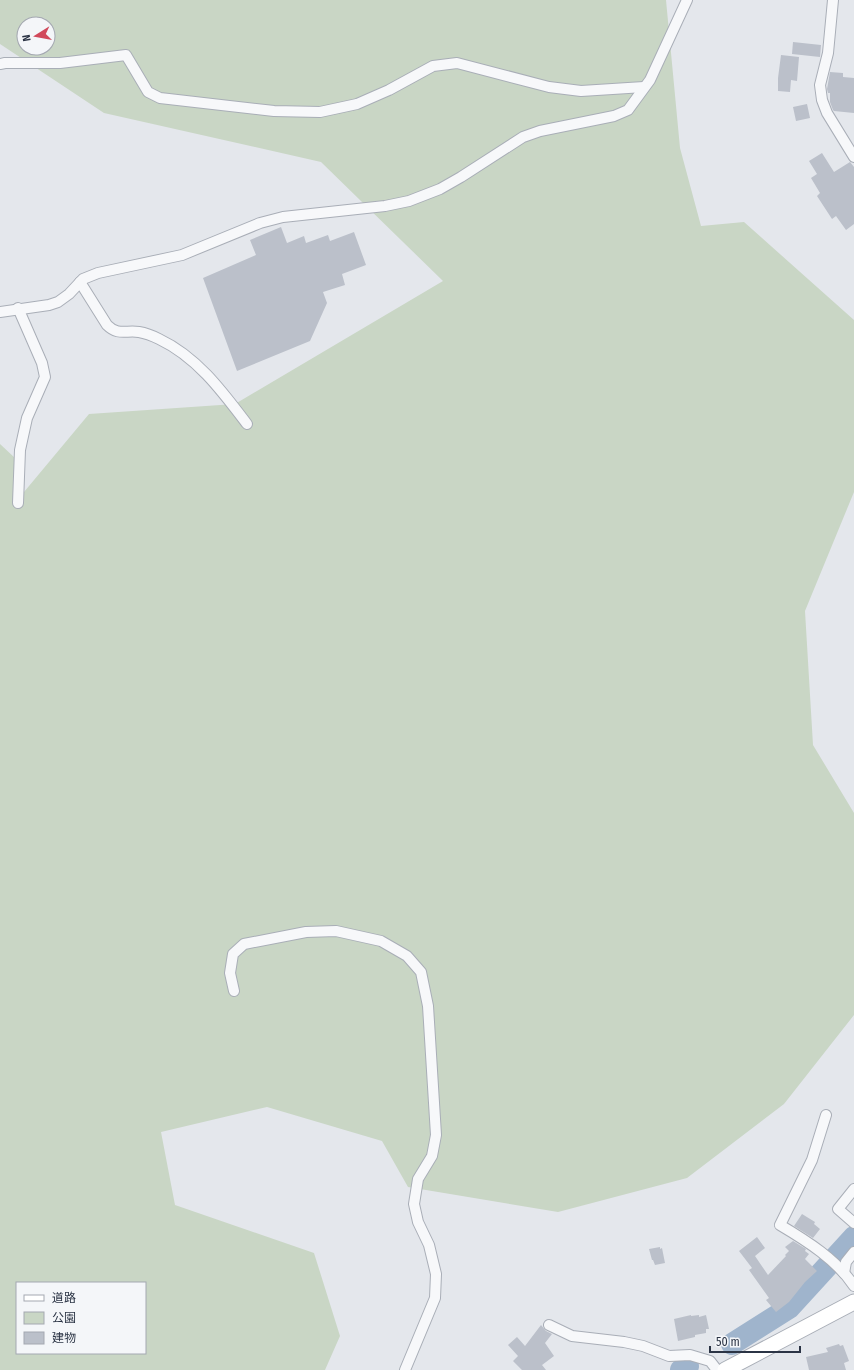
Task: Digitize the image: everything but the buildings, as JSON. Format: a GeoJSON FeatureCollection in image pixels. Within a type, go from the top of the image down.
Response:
{"type":"FeatureCollection","features":[{"type":"Feature","properties":{"kind":"main road"},"geometry":{"type":"LineString","coordinates":[[725,1370],[854,1302]]}},
{"type":"Feature","properties":{"kind":"street"},"geometry":{"type":"LineString","coordinates":[[0,312],[18,308],[49,305],[58,302],[69,294],[83,279],[98,273],[182,255],[260,223],[283,217],[385,206],[409,200],[440,189],[461,178],[523,137],[540,131],[614,116],[628,110],[650,80],[687,0]]}},
{"type":"Feature","properties":{"kind":"street"},"geometry":{"type":"LineString","coordinates":[[833,0],[828,53],[820,85],[822,100],[827,113],[854,157]]}},
{"type":"Feature","properties":{"kind":"street"},"geometry":{"type":"LineString","coordinates":[[0,64],[60,62],[126,55],[148,92],[160,98],[274,111],[320,112],[357,104],[389,90],[433,66],[457,63],[549,87],[581,91],[644,87]]}},
{"type":"Feature","properties":{"kind":"street"},"geometry":{"type":"LineString","coordinates":[[80,282],[107,325],[112,330],[119,332],[138,332],[159,338],[181,352],[204,370],[221,389],[247,424]]}},
{"type":"Feature","properties":{"kind":"street"},"geometry":{"type":"LineString","coordinates":[[18,308],[42,363],[44,377],[27,418],[20,450],[18,503]]}},
{"type":"Feature","properties":{"kind":"street"},"geometry":{"type":"LineString","coordinates":[[234,991],[230,973],[233,954],[244,944],[306,932],[336,931],[381,941],[407,956],[421,972],[428,1006],[436,1135],[432,1156],[418,1179],[414,1204],[418,1222],[430,1245],[436,1274],[435,1298],[405,1370]]}},
{"type":"Feature","properties":{"kind":"street"},"geometry":{"type":"LineString","coordinates":[[826,1115],[812,1160],[780,1225],[804,1239],[841,1270],[854,1286]]}},
{"type":"Feature","properties":{"kind":"street"},"geometry":{"type":"LineString","coordinates":[[854,1189],[838,1209],[854,1223]]}},
{"type":"Feature","properties":{"kind":"street"},"geometry":{"type":"LineString","coordinates":[[841,1270],[854,1252]]}},
{"type":"Feature","properties":{"kind":"street"},"geometry":{"type":"LineString","coordinates":[[549,1325],[572,1336],[624,1342],[643,1346],[669,1356],[690,1355],[710,1361],[717,1370]]}},
{"type":"Feature","properties":{"kind":"green space"},"geometry":{"type":"Polygon","coordinates":[[[0,0],[666,0],[680,148],[701,226],[744,222],[854,320],[854,492],[805,611],[813,745],[854,813],[854,1015],[784,1104],[687,1178],[558,1212],[408,1187],[382,1141],[267,1107],[161,1132],[175,1205],[314,1253],[340,1336],[325,1370],[0,1370],[0,444],[15,458],[14,504],[89,414],[235,404],[443,281],[321,162],[104,113],[18,56],[56,56],[56,16],[16,16],[16,55],[0,44],[0,0]]]}},
{"type":"Feature","properties":{"kind":"waterway"},"geometry":{"type":"LineString","coordinates":[[732,1344],[789,1308],[854,1237]]}},
{"type":"Feature","properties":{"kind":"waterway"},"geometry":{"type":"LineString","coordinates":[[681,1370],[688,1366]]}}]}
